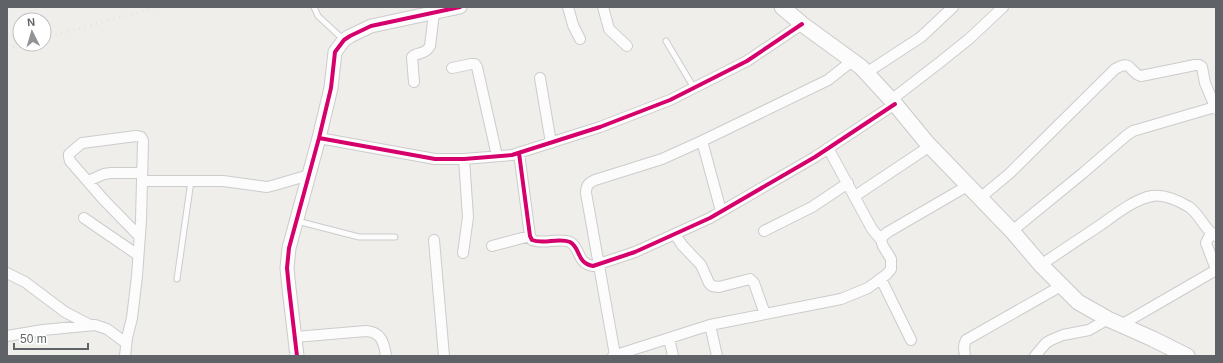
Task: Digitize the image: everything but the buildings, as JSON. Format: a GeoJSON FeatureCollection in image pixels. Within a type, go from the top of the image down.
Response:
{"type":"FeatureCollection","features":[{"type":"Feature","properties":{"kind":"main road"},"geometry":{"type":"LineString","coordinates":[[782,7],[866,73],[930,146],[1012,230],[1041,265],[1078,302],[1114,322],[1153,339],[1183,355]]}},
{"type":"Feature","properties":{"kind":"street"},"geometry":{"type":"LineString","coordinates":[[297,356],[288,288],[287,268],[289,248],[331,88],[334,57],[337,48],[350,36],[371,26],[460,7]]}},
{"type":"Feature","properties":{"kind":"street"},"geometry":{"type":"LineString","coordinates":[[568,7],[573,25],[580,39]]}},
{"type":"Feature","properties":{"kind":"street"},"geometry":{"type":"LineString","coordinates":[[603,7],[609,29],[627,46]]}},
{"type":"Feature","properties":{"kind":"street"},"geometry":{"type":"LineString","coordinates":[[866,73],[921,37],[953,7]]}},
{"type":"Feature","properties":{"kind":"street"},"geometry":{"type":"LineString","coordinates":[[518,153],[530,236],[532,240],[563,240],[570,242],[584,262],[587,265],[593,266],[635,252],[710,218],[828,148],[893,102],[969,39],[1002,7]]}},
{"type":"Feature","properties":{"kind":"street"},"geometry":{"type":"LineString","coordinates":[[414,82],[412,57],[428,50],[430,46],[434,13]]}},
{"type":"Feature","properties":{"kind":"street"},"geometry":{"type":"LineString","coordinates":[[319,138],[434,159],[464,159],[512,155],[600,128],[670,100],[747,61],[802,24]]}},
{"type":"Feature","properties":{"kind":"street"},"geometry":{"type":"LineString","coordinates":[[828,148],[872,230],[881,240],[891,259],[891,269],[887,274],[868,288],[841,299],[710,325],[669,338],[632,353],[614,355],[586,193],[587,186],[595,180],[662,159],[702,141],[828,80],[852,61]]}},
{"type":"Feature","properties":{"kind":"street"},"geometry":{"type":"LineString","coordinates":[[452,68],[472,64],[475,64],[477,67],[497,156]]}},
{"type":"Feature","properties":{"kind":"street"},"geometry":{"type":"LineString","coordinates":[[980,198],[1010,173],[1115,69],[1126,65],[1130,67],[1136,75],[1141,76],[1195,65],[1202,67],[1205,83],[1216,108],[1127,135],[1083,173],[1012,230]]}},
{"type":"Feature","properties":{"kind":"street"},"geometry":{"type":"LineString","coordinates":[[540,78],[551,143]]}},
{"type":"Feature","properties":{"kind":"street"},"geometry":{"type":"LineString","coordinates":[[125,356],[126,343],[132,318],[140,236],[143,141],[141,137],[136,136],[82,143],[72,151],[69,157],[70,161],[103,199],[140,236]]}},
{"type":"Feature","properties":{"kind":"street"},"geometry":{"type":"LineString","coordinates":[[702,141],[721,211]]}},
{"type":"Feature","properties":{"kind":"street"},"geometry":{"type":"LineString","coordinates":[[854,196],[930,146]]}},
{"type":"Feature","properties":{"kind":"street"},"geometry":{"type":"LineString","coordinates":[[463,253],[468,217],[464,159]]}},
{"type":"Feature","properties":{"kind":"street"},"geometry":{"type":"LineString","coordinates":[[88,181],[104,174],[111,173],[191,181],[223,181],[275,186],[309,175]]}},
{"type":"Feature","properties":{"kind":"street"},"geometry":{"type":"LineString","coordinates":[[764,231],[812,207],[848,183]]}},
{"type":"Feature","properties":{"kind":"street"},"geometry":{"type":"LineString","coordinates":[[881,240],[888,232],[969,185]]}},
{"type":"Feature","properties":{"kind":"street"},"geometry":{"type":"LineString","coordinates":[[1035,356],[1046,343],[1051,340],[1063,335],[1089,330],[1114,322],[1216,269],[1206,243],[1214,234],[1190,208],[1167,197],[1157,195],[1151,196],[1127,206],[1041,265]]}},
{"type":"Feature","properties":{"kind":"street"},"geometry":{"type":"LineString","coordinates":[[84,218],[138,255]]}},
{"type":"Feature","properties":{"kind":"street"},"geometry":{"type":"LineString","coordinates":[[675,234],[682,246],[701,265],[709,284],[712,286],[719,287],[750,279],[754,283],[765,314]]}},
{"type":"Feature","properties":{"kind":"street"},"geometry":{"type":"LineString","coordinates":[[492,246],[530,236]]}},
{"type":"Feature","properties":{"kind":"street"},"geometry":{"type":"LineString","coordinates":[[434,240],[444,356]]}},
{"type":"Feature","properties":{"kind":"street"},"geometry":{"type":"LineString","coordinates":[[7,273],[25,282],[65,312],[90,325]]}},
{"type":"Feature","properties":{"kind":"street"},"geometry":{"type":"LineString","coordinates":[[881,279],[911,340]]}},
{"type":"Feature","properties":{"kind":"street"},"geometry":{"type":"LineString","coordinates":[[965,356],[963,349],[966,340],[1061,286]]}},
{"type":"Feature","properties":{"kind":"street"},"geometry":{"type":"LineString","coordinates":[[7,336],[43,330],[95,325],[108,329],[126,343]]}},
{"type":"Feature","properties":{"kind":"street"},"geometry":{"type":"LineString","coordinates":[[710,325],[717,356]]}},
{"type":"Feature","properties":{"kind":"street"},"geometry":{"type":"LineString","coordinates":[[295,336],[366,331],[372,332],[382,341],[386,356]]}},
{"type":"Feature","properties":{"kind":"street"},"geometry":{"type":"LineString","coordinates":[[669,338],[673,356]]}},
{"type":"Feature","properties":{"kind":"lane"},"geometry":{"type":"LineString","coordinates":[[314,7],[318,16],[344,40]]}},
{"type":"Feature","properties":{"kind":"lane"},"geometry":{"type":"LineString","coordinates":[[666,41],[694,88]]}},
{"type":"Feature","properties":{"kind":"lane"},"geometry":{"type":"LineString","coordinates":[[177,279],[191,181]]}},
{"type":"Feature","properties":{"kind":"lane"},"geometry":{"type":"LineString","coordinates":[[296,221],[359,237],[396,237]]}},
{"type":"Feature","properties":{"kind":"railway"},"geometry":{"type":"LineString","coordinates":[[52,36],[158,7]]}},
{"type":"Feature","properties":{"kind":"railway"},"geometry":{"type":"LineString","coordinates":[[7,48],[12,47]]}},
{"type":"Feature","properties":{"kind":"cycle path"},"geometry":{"type":"LineString","coordinates":[[297,356],[287,268],[289,248],[331,88],[335,52],[344,40],[371,26],[460,7]]}},
{"type":"Feature","properties":{"kind":"cycle path"},"geometry":{"type":"LineString","coordinates":[[319,138],[435,159],[464,159],[512,155],[600,127],[670,100],[747,61],[802,24]]}},
{"type":"Feature","properties":{"kind":"cycle path"},"geometry":{"type":"LineString","coordinates":[[519,153],[530,236],[532,240],[541,242],[561,240],[570,242],[576,248],[581,259],[593,266],[635,252],[710,218],[815,157],[895,104]]}}]}
